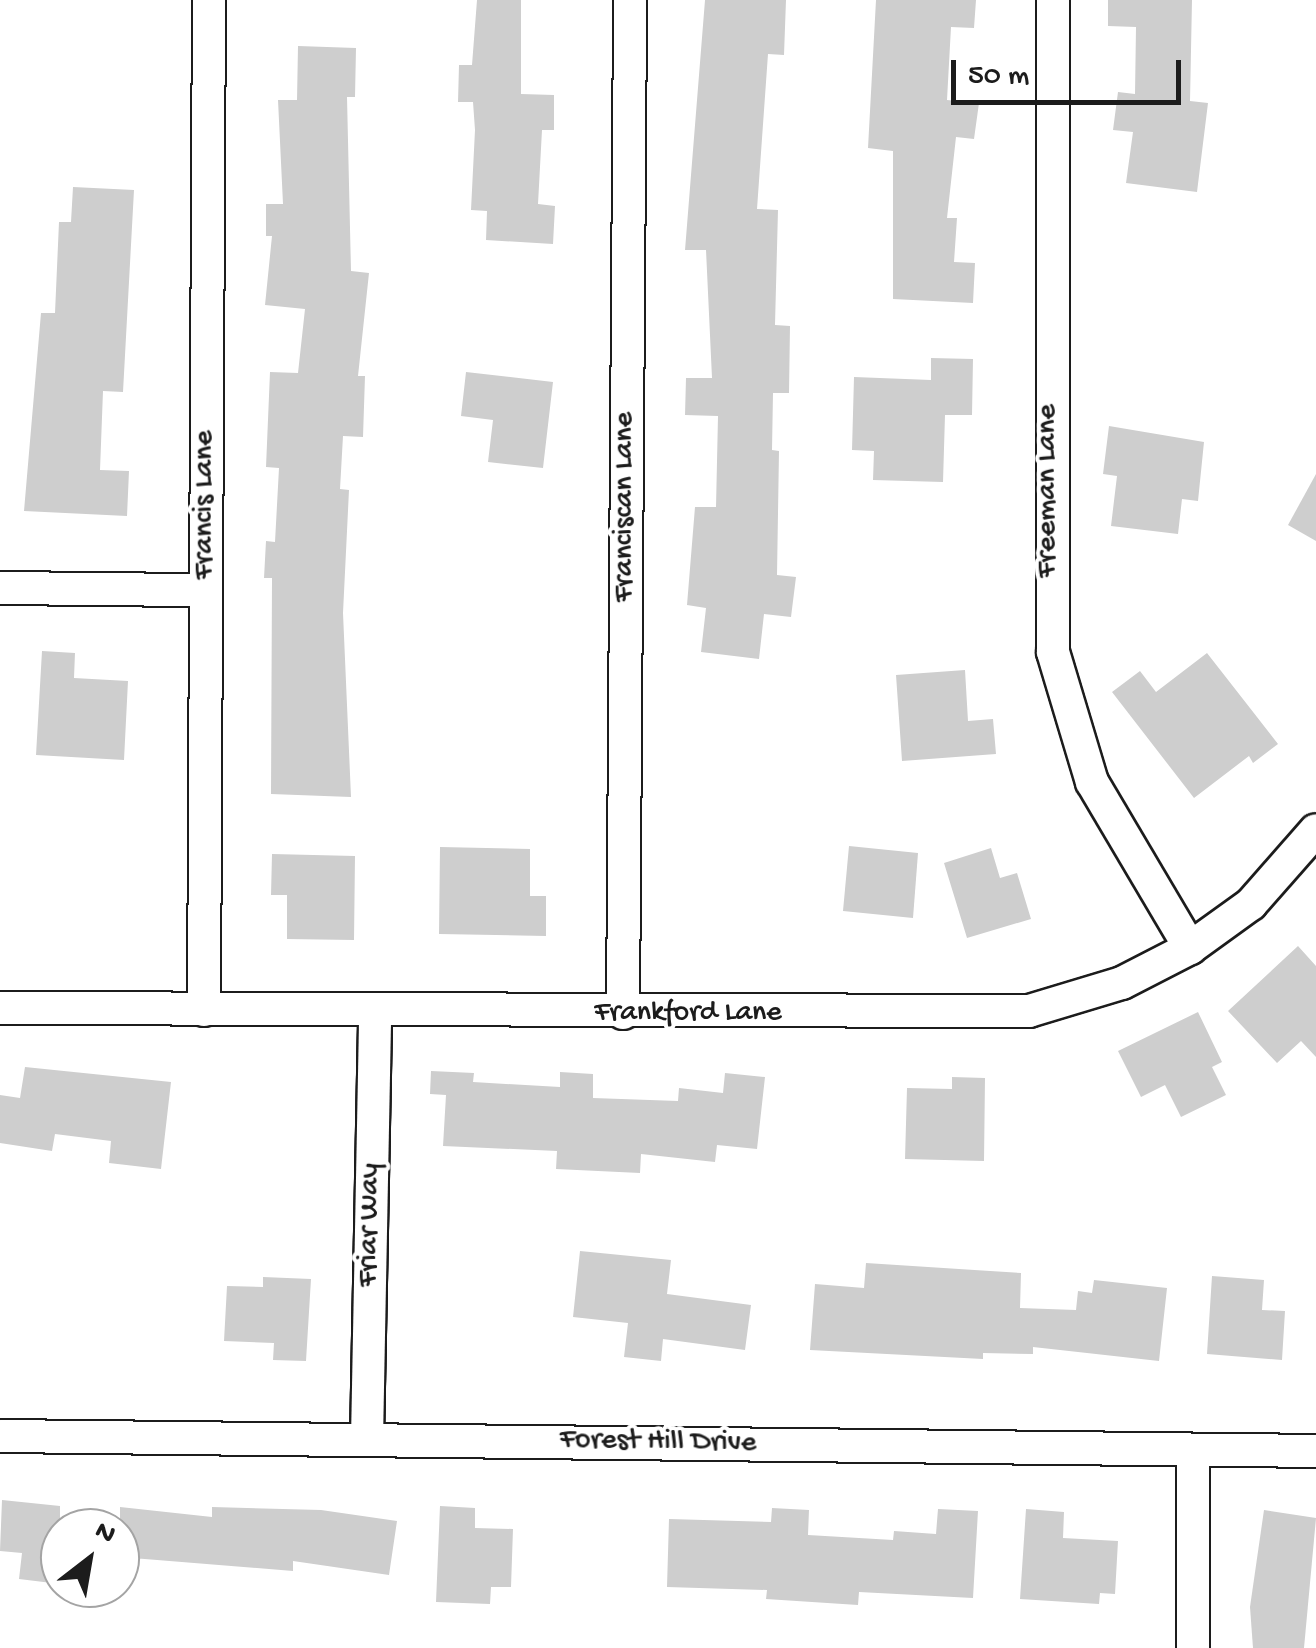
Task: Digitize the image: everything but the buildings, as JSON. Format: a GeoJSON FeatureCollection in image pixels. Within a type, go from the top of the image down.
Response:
{"type":"FeatureCollection","features":[{"type":"Feature","properties":{"kind":"street","name":"Francis Lane"},"geometry":{"type":"LineString","coordinates":[[204,1010],[209,0]]}},
{"type":"Feature","properties":{"kind":"street","name":"Franciscan Lane"},"geometry":{"type":"LineString","coordinates":[[622,1013],[630,0]]}},
{"type":"Feature","properties":{"kind":"street","name":"Freeman Lane"},"geometry":{"type":"LineString","coordinates":[[1053,0],[1053,652],[1092,782],[1190,948]]}},
{"type":"Feature","properties":{"kind":"street"},"geometry":{"type":"LineString","coordinates":[[0,588],[205,590]]}},
{"type":"Feature","properties":{"kind":"street","name":"Frankford Lane"},"geometry":{"type":"LineString","coordinates":[[0,1008],[622,1013],[1029,1011],[1122,984],[1190,948],[1251,904],[1316,830]]}},
{"type":"Feature","properties":{"kind":"street","name":"Friar Way"},"geometry":{"type":"LineString","coordinates":[[368,1438],[375,1012]]}},
{"type":"Feature","properties":{"kind":"street","name":"Forest Hill Drive"},"geometry":{"type":"LineString","coordinates":[[0,1436],[1316,1451]]}},
{"type":"Feature","properties":{"kind":"street"},"geometry":{"type":"LineString","coordinates":[[1193,1452],[1193,1648]]}}]}
